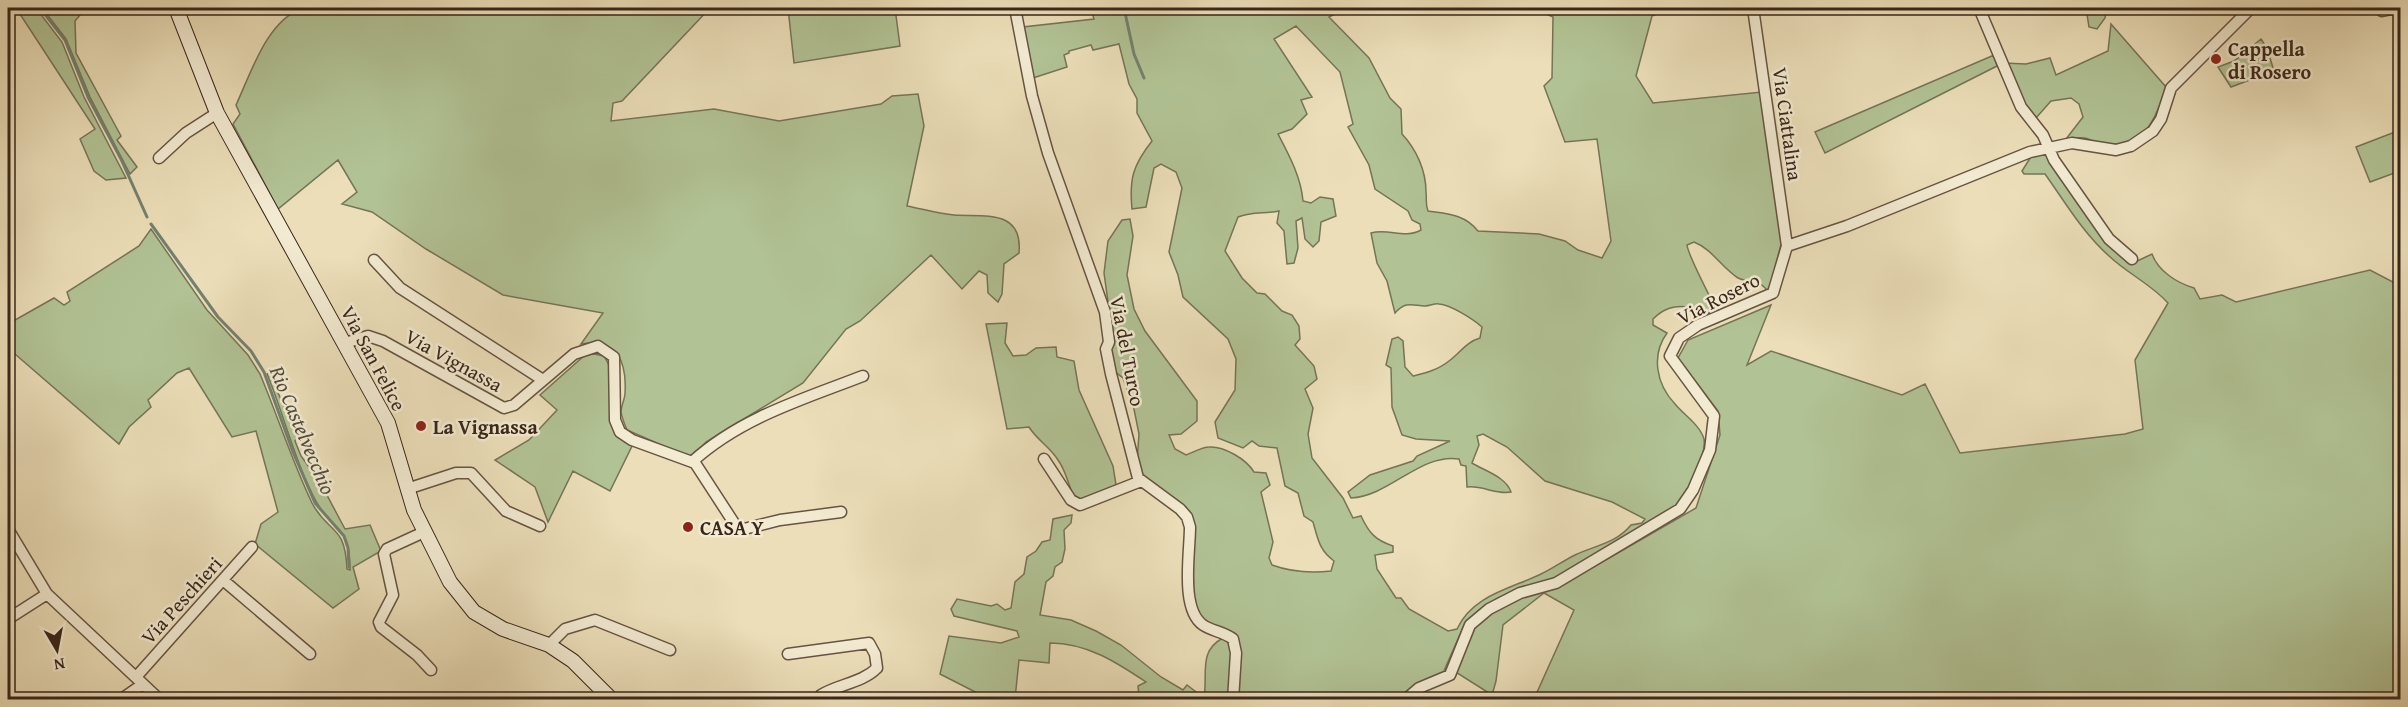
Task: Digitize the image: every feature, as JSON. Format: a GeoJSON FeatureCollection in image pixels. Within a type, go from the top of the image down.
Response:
{"type":"FeatureCollection","features":[{"type":"Feature","properties":{"kind":"street","name":"Via San Felice"},"geometry":{"type":"LineString","coordinates":[[176,8],[217,113],[388,423],[407,489],[424,532],[450,582],[474,612],[503,629],[549,645],[573,661],[612,699]]}},
{"type":"Feature","properties":{"kind":"street","name":"Via del Turco"},"geometry":{"type":"LineString","coordinates":[[1015,8],[1032,96],[1048,153],[1105,312],[1109,342],[1106,349],[1111,374],[1138,478],[1141,481]]}},
{"type":"Feature","properties":{"kind":"street","name":"Via Ciattalina"},"geometry":{"type":"LineString","coordinates":[[1753,8],[1787,246]]}},
{"type":"Feature","properties":{"kind":"street"},"geometry":{"type":"LineString","coordinates":[[1979,8],[2013,92],[2049,147],[2061,171],[2109,239],[2132,259]]}},
{"type":"Feature","properties":{"kind":"street"},"geometry":{"type":"LineString","coordinates":[[1787,246],[1847,225],[2008,160],[2049,147],[2081,143],[2116,150],[2131,146],[2153,131],[2161,119],[2171,87],[2251,8]]}},
{"type":"Feature","properties":{"kind":"street"},"geometry":{"type":"LineString","coordinates":[[2382,11],[2397,8]]}},
{"type":"Feature","properties":{"kind":"street"},"geometry":{"type":"LineString","coordinates":[[159,159],[186,133],[217,113]]}},
{"type":"Feature","properties":{"kind":"street","name":"Via Rosero"},"geometry":{"type":"LineString","coordinates":[[1405,699],[1419,688],[1450,675],[1470,625],[1489,609],[1520,593],[1556,583],[1680,509],[1693,490],[1710,450],[1714,416],[1670,356],[1679,338],[1698,325],[1773,293],[1787,246]]}},
{"type":"Feature","properties":{"kind":"street"},"geometry":{"type":"LineString","coordinates":[[374,260],[400,288],[543,380]]}},
{"type":"Feature","properties":{"kind":"street","name":"Via Vignassa"},"geometry":{"type":"LineString","coordinates":[[345,342],[368,336],[382,341],[504,408],[514,405],[574,354],[586,348],[598,346],[609,352],[616,366],[615,420],[620,432],[632,440],[692,462]]}},
{"type":"Feature","properties":{"kind":"street"},"geometry":{"type":"LineString","coordinates":[[841,512],[780,520],[744,529],[734,523],[715,490],[692,462],[711,444],[757,417],[862,376]]}},
{"type":"Feature","properties":{"kind":"street"},"geometry":{"type":"LineString","coordinates":[[1044,459],[1071,500],[1080,506],[1141,481],[1180,508],[1187,517],[1190,527],[1189,603],[1194,615],[1204,626],[1233,639],[1236,653],[1233,699]]}},
{"type":"Feature","properties":{"kind":"street"},"geometry":{"type":"LineString","coordinates":[[407,489],[456,473],[471,473],[506,511],[540,526]]}},
{"type":"Feature","properties":{"kind":"street"},"geometry":{"type":"LineString","coordinates":[[8,528],[47,594],[160,699]]}},
{"type":"Feature","properties":{"kind":"street"},"geometry":{"type":"LineString","coordinates":[[424,532],[387,549],[384,554],[393,595],[379,622],[381,627],[417,655],[431,670]]}},
{"type":"Feature","properties":{"kind":"street","name":"Via Peschieri"},"geometry":{"type":"LineString","coordinates":[[120,699],[140,681],[252,547]]}},
{"type":"Feature","properties":{"kind":"street"},"geometry":{"type":"LineString","coordinates":[[223,580],[309,654]]}},
{"type":"Feature","properties":{"kind":"street"},"geometry":{"type":"LineString","coordinates":[[8,619],[47,594]]}},
{"type":"Feature","properties":{"kind":"street"},"geometry":{"type":"LineString","coordinates":[[549,645],[565,629],[595,620],[670,650]]}},
{"type":"Feature","properties":{"kind":"street"},"geometry":{"type":"LineString","coordinates":[[788,654],[869,643],[875,654],[877,668],[871,675],[829,690],[821,695],[822,699]]}},
{"type":"Feature","properties":{"kind":"green space"},"geometry":{"type":"Polygon","coordinates":[[[16,8],[36,8],[62,42],[84,97],[126,178],[106,180],[94,171],[80,139],[95,129],[16,8]]]}},
{"type":"Feature","properties":{"kind":"green space"},"geometry":{"type":"Polygon","coordinates":[[[42,8],[86,8],[75,21],[76,53],[121,136],[117,140],[137,167],[130,174],[90,97],[66,39],[42,8]]]}},
{"type":"Feature","properties":{"kind":"green space"},"geometry":{"type":"Polygon","coordinates":[[[303,8],[710,8],[622,101],[613,103],[611,121],[714,109],[779,121],[881,104],[892,96],[918,94],[924,126],[907,206],[948,214],[1000,218],[1015,229],[1019,239],[1019,253],[1004,264],[1002,294],[998,302],[988,293],[987,275],[979,271],[962,289],[931,255],[860,321],[846,329],[803,383],[706,442],[691,458],[627,430],[621,412],[625,381],[621,361],[611,348],[603,344],[581,344],[603,313],[503,295],[426,249],[372,212],[342,204],[357,192],[338,160],[278,209],[233,124],[240,114],[236,105],[262,49],[279,24],[290,14],[303,8]]]}},
{"type":"Feature","properties":{"kind":"green space"},"geometry":{"type":"Polygon","coordinates":[[[788,8],[895,8],[900,46],[794,63],[788,8]]]}},
{"type":"Feature","properties":{"kind":"green space"},"geometry":{"type":"Polygon","coordinates":[[[1347,8],[1329,17],[1369,58],[1390,98],[1401,109],[1402,134],[1412,146],[1422,168],[1428,211],[1461,218],[1478,231],[1539,234],[1565,241],[1578,250],[1602,258],[1611,241],[1597,139],[1565,142],[1544,86],[1552,78],[1553,17],[1537,10],[1515,8],[1665,8],[1664,11],[1652,16],[1636,76],[1653,103],[1762,92],[1782,240],[1771,285],[1767,290],[1755,281],[1738,278],[1700,245],[1694,242],[1687,245],[1711,299],[1707,302],[1711,312],[1694,319],[1688,307],[1673,307],[1653,319],[1653,325],[1667,333],[1657,360],[1663,388],[1699,429],[1704,439],[1699,464],[1676,507],[1554,579],[1498,598],[1478,611],[1466,621],[1443,673],[1416,684],[1397,699],[1237,699],[1240,672],[1235,634],[1202,620],[1194,607],[1192,519],[1186,507],[1141,476],[1137,462],[1139,434],[1134,409],[1123,378],[1114,371],[1109,349],[1114,345],[1104,273],[1108,241],[1122,220],[1130,219],[1133,236],[1127,275],[1134,309],[1145,331],[1197,401],[1197,421],[1181,434],[1169,435],[1175,449],[1186,455],[1206,447],[1215,447],[1240,458],[1254,472],[1266,473],[1270,485],[1261,492],[1273,542],[1269,558],[1272,565],[1294,571],[1324,572],[1331,571],[1334,561],[1322,548],[1313,522],[1304,516],[1298,493],[1285,486],[1277,448],[1259,446],[1252,441],[1243,448],[1218,438],[1215,422],[1235,390],[1236,359],[1228,339],[1183,297],[1169,252],[1182,188],[1176,172],[1161,164],[1154,168],[1146,207],[1132,209],[1131,189],[1134,173],[1140,158],[1152,141],[1137,113],[1137,99],[1129,84],[1119,44],[1093,50],[1091,45],[1069,51],[1064,55],[1067,67],[1033,78],[1023,27],[1094,19],[1091,9],[1347,8]],[[1296,26],[1274,39],[1312,97],[1301,100],[1307,114],[1292,129],[1278,134],[1297,175],[1303,201],[1311,203],[1320,197],[1333,199],[1336,216],[1321,222],[1319,241],[1313,247],[1305,239],[1302,218],[1296,221],[1298,248],[1294,263],[1287,264],[1284,231],[1277,223],[1279,211],[1238,217],[1225,251],[1242,278],[1257,293],[1265,294],[1282,311],[1292,315],[1299,326],[1300,339],[1295,345],[1314,366],[1317,379],[1305,389],[1313,408],[1308,434],[1312,458],[1343,498],[1353,518],[1361,516],[1373,535],[1393,546],[1393,552],[1375,555],[1377,569],[1396,598],[1401,598],[1409,609],[1448,631],[1457,629],[1472,609],[1492,595],[1612,540],[1631,525],[1642,523],[1645,519],[1612,502],[1545,481],[1507,447],[1483,434],[1477,436],[1479,445],[1472,463],[1500,478],[1511,492],[1467,487],[1466,466],[1461,465],[1459,459],[1445,459],[1418,468],[1365,496],[1351,498],[1348,492],[1370,475],[1413,461],[1417,456],[1450,441],[1416,439],[1402,435],[1392,407],[1391,368],[1386,365],[1392,339],[1398,337],[1403,341],[1405,367],[1413,376],[1445,364],[1467,345],[1480,338],[1482,327],[1462,313],[1439,304],[1406,305],[1395,313],[1387,281],[1377,263],[1371,233],[1415,233],[1421,230],[1420,224],[1412,220],[1408,211],[1375,189],[1369,165],[1348,127],[1353,124],[1340,72],[1296,26]]]}},
{"type":"Feature","properties":{"kind":"green space"},"geometry":{"type":"Polygon","coordinates":[[[2086,8],[2107,8],[2105,18],[2097,29],[2089,27],[2086,8]]]}},
{"type":"Feature","properties":{"kind":"green space"},"geometry":{"type":"Polygon","coordinates":[[[2111,24],[2166,87],[2157,111],[2146,130],[2129,142],[2103,144],[2085,138],[2066,139],[2083,117],[2079,104],[2071,98],[2051,101],[2036,118],[2025,108],[2004,63],[2026,64],[2050,58],[2056,75],[2108,51],[2111,24]]]}},
{"type":"Feature","properties":{"kind":"green space"},"geometry":{"type":"Polygon","coordinates":[[[2261,39],[2267,48],[2274,71],[2231,87],[2218,67],[2234,61],[2261,39]]]}},
{"type":"Feature","properties":{"kind":"green space"},"geometry":{"type":"Polygon","coordinates":[[[1994,55],[1997,66],[1825,153],[1815,132],[1994,55]]]}},
{"type":"Feature","properties":{"kind":"green space"},"geometry":{"type":"Polygon","coordinates":[[[2400,130],[2400,171],[2370,182],[2356,147],[2400,130]]]}},
{"type":"Feature","properties":{"kind":"green space"},"geometry":{"type":"Polygon","coordinates":[[[2047,151],[2133,263],[2152,254],[2163,271],[2175,280],[2194,288],[2200,299],[2222,295],[2236,302],[2370,270],[2393,282],[2400,296],[2400,699],[1534,699],[1574,610],[1544,593],[1503,625],[1492,695],[1454,671],[1473,627],[1489,611],[1522,595],[1576,577],[1696,508],[1720,435],[1718,411],[1678,358],[1688,340],[1771,305],[1747,365],[1771,351],[1902,395],[1925,384],[1960,453],[2125,434],[2143,429],[2135,360],[2168,303],[2100,247],[2075,217],[2045,174],[2024,174],[2022,171],[2032,155],[2047,151]]]}},
{"type":"Feature","properties":{"kind":"green space"},"geometry":{"type":"Polygon","coordinates":[[[151,229],[207,310],[248,355],[260,374],[312,503],[318,513],[340,536],[346,554],[347,569],[350,570],[345,537],[317,503],[296,456],[267,374],[269,373],[298,437],[295,441],[301,456],[321,484],[345,529],[370,525],[381,551],[353,567],[359,589],[333,608],[255,544],[261,524],[278,512],[256,431],[232,437],[189,368],[177,373],[148,400],[151,407],[129,427],[119,444],[8,348],[8,324],[54,298],[64,305],[70,301],[67,292],[139,246],[151,229]]]}},
{"type":"Feature","properties":{"kind":"green space"},"geometry":{"type":"Polygon","coordinates":[[[1007,323],[1005,343],[1013,356],[1026,355],[1036,348],[1056,347],[1057,357],[1074,361],[1079,390],[1113,466],[1116,485],[1098,497],[1088,501],[1076,500],[1061,465],[1029,427],[1007,429],[986,324],[1007,323]]]}},
{"type":"Feature","properties":{"kind":"green space"},"geometry":{"type":"Polygon","coordinates":[[[585,355],[604,356],[609,365],[612,420],[633,444],[610,491],[573,471],[548,522],[535,487],[495,460],[529,440],[557,410],[540,395],[585,355]]]}},
{"type":"Feature","properties":{"kind":"green space"},"geometry":{"type":"Polygon","coordinates":[[[1072,515],[1071,523],[1064,530],[1065,549],[1062,562],[1055,567],[1053,576],[1046,582],[1040,615],[1071,620],[1096,631],[1121,645],[1161,677],[1183,690],[1187,685],[1204,698],[1207,656],[1215,643],[1223,638],[1232,644],[1230,699],[1143,699],[1139,697],[1138,686],[1146,682],[1101,655],[1064,644],[1050,643],[1049,663],[1019,660],[1015,699],[987,698],[940,674],[949,636],[1001,643],[1019,637],[1017,631],[954,616],[951,609],[957,599],[991,606],[997,604],[1005,610],[1011,608],[1015,582],[1024,574],[1027,557],[1036,551],[1042,542],[1050,540],[1053,519],[1072,515]]]}},
{"type":"Feature","properties":{"kind":"waterway","name":"Rio Castelvecchio"},"geometry":{"type":"LineString","coordinates":[[40,8],[65,40],[88,97],[121,159],[147,217]]}},
{"type":"Feature","properties":{"kind":"waterway"},"geometry":{"type":"LineString","coordinates":[[1124,8],[1134,54],[1144,78]]}},
{"type":"Feature","properties":{"kind":"waterway","name":"Rio Castelvecchio"},"geometry":{"type":"LineString","coordinates":[[151,224],[218,317],[251,351],[264,372],[293,452],[315,503],[344,536],[348,548],[349,567]]}},
{"type":"Feature","properties":{"kind":"place","name":"Cappella di Rosero"},"geometry":{"type":"Point","coordinates":[2216,59]}},
{"type":"Feature","properties":{"kind":"place","name":"La Vignassa"},"geometry":{"type":"Point","coordinates":[421,426]}},
{"type":"Feature","properties":{"kind":"place","name":"CASA Y"},"geometry":{"type":"Point","coordinates":[688,527]}}]}
